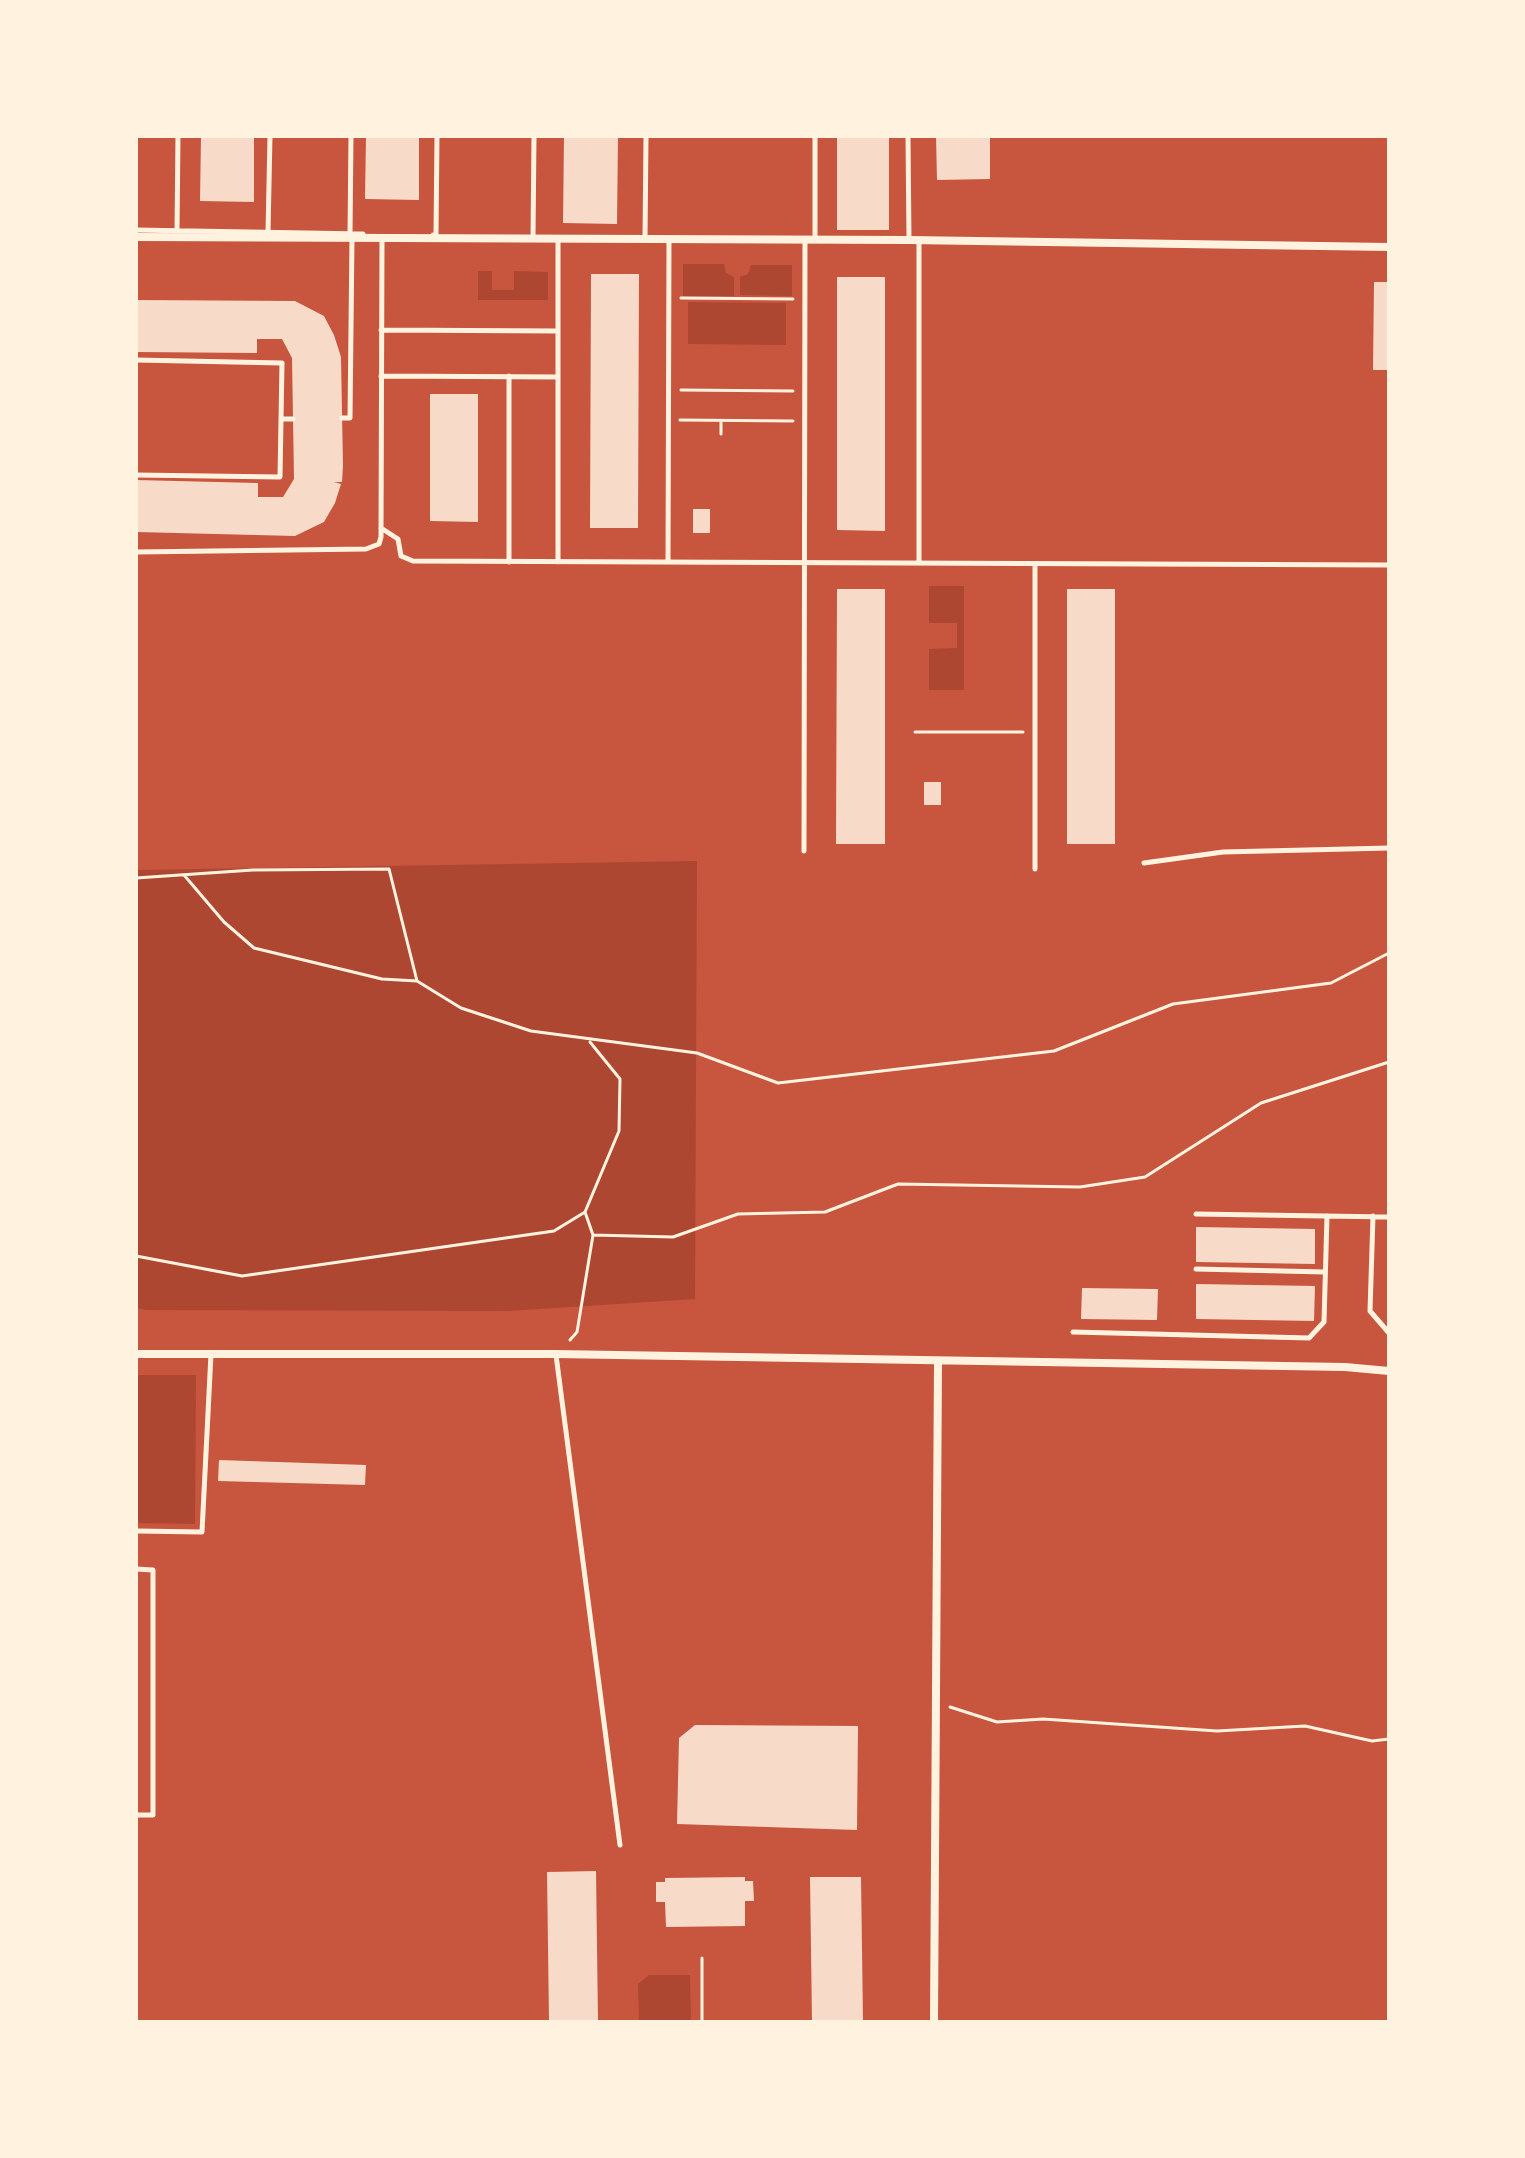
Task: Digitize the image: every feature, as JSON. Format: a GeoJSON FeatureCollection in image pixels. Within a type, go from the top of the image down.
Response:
{"type":"FeatureCollection","features":[{"type":"Feature","properties":{"kind":"street"},"geometry":{"type":"LineString","coordinates":[[136,237],[815,239],[1389,247]]}},
{"type":"Feature","properties":{"kind":"street"},"geometry":{"type":"LineString","coordinates":[[136,1354],[556,1354],[1345,1367],[1389,1371]]}},
{"type":"Feature","properties":{"kind":"street"},"geometry":{"type":"LineString","coordinates":[[934,2022],[938,1361]]}},
{"type":"Feature","properties":{"kind":"lane"},"geometry":{"type":"LineString","coordinates":[[177,231],[178,136]]}},
{"type":"Feature","properties":{"kind":"lane"},"geometry":{"type":"LineString","coordinates":[[268,232],[270,136]]}},
{"type":"Feature","properties":{"kind":"lane"},"geometry":{"type":"LineString","coordinates":[[342,418],[350,418],[351,136]]}},
{"type":"Feature","properties":{"kind":"lane"},"geometry":{"type":"LineString","coordinates":[[136,230],[351,236],[436,235],[437,136]]}},
{"type":"Feature","properties":{"kind":"lane"},"geometry":{"type":"LineString","coordinates":[[533,239],[534,136]]}},
{"type":"Feature","properties":{"kind":"lane"},"geometry":{"type":"LineString","coordinates":[[645,239],[646,136]]}},
{"type":"Feature","properties":{"kind":"lane"},"geometry":{"type":"LineString","coordinates":[[815,136],[815,239]]}},
{"type":"Feature","properties":{"kind":"lane"},"geometry":{"type":"LineString","coordinates":[[908,136],[909,240]]}},
{"type":"Feature","properties":{"kind":"lane"},"geometry":{"type":"LineString","coordinates":[[136,552],[366,549],[379,544],[382,238]]}},
{"type":"Feature","properties":{"kind":"lane"},"geometry":{"type":"LineString","coordinates":[[558,239],[558,562]]}},
{"type":"Feature","properties":{"kind":"lane"},"geometry":{"type":"LineString","coordinates":[[668,562],[669,239]]}},
{"type":"Feature","properties":{"kind":"lane"},"geometry":{"type":"LineString","coordinates":[[804,851],[805,239]]}},
{"type":"Feature","properties":{"kind":"lane"},"geometry":{"type":"LineString","coordinates":[[919,240],[919,563]]}},
{"type":"Feature","properties":{"kind":"lane"},"geometry":{"type":"LineString","coordinates":[[381,330],[558,331]]}},
{"type":"Feature","properties":{"kind":"lane"},"geometry":{"type":"LineString","coordinates":[[136,360],[282,363],[280,477],[136,475]]}},
{"type":"Feature","properties":{"kind":"lane"},"geometry":{"type":"LineString","coordinates":[[381,376],[558,377]]}},
{"type":"Feature","properties":{"kind":"lane"},"geometry":{"type":"LineString","coordinates":[[509,376],[509,562]]}},
{"type":"Feature","properties":{"kind":"lane"},"geometry":{"type":"LineString","coordinates":[[281,419],[293,419]]}},
{"type":"Feature","properties":{"kind":"lane"},"geometry":{"type":"LineString","coordinates":[[381,528],[398,539],[401,556],[407,560],[1389,565]]}},
{"type":"Feature","properties":{"kind":"lane"},"geometry":{"type":"LineString","coordinates":[[1035,564],[1035,869]]}},
{"type":"Feature","properties":{"kind":"lane"},"geometry":{"type":"LineString","coordinates":[[1144,863],[1223,852],[1389,848]]}},
{"type":"Feature","properties":{"kind":"lane"},"geometry":{"type":"LineString","coordinates":[[1196,1214],[1389,1217]]}},
{"type":"Feature","properties":{"kind":"lane"},"geometry":{"type":"LineString","coordinates":[[1073,1332],[1309,1338],[1324,1322],[1327,1216]]}},
{"type":"Feature","properties":{"kind":"lane"},"geometry":{"type":"LineString","coordinates":[[1373,1216],[1370,1311],[1389,1333]]}},
{"type":"Feature","properties":{"kind":"lane"},"geometry":{"type":"LineString","coordinates":[[1196,1269],[1325,1272]]}},
{"type":"Feature","properties":{"kind":"lane"},"geometry":{"type":"LineString","coordinates":[[136,1531],[202,1532],[211,1354]]}},
{"type":"Feature","properties":{"kind":"lane"},"geometry":{"type":"LineString","coordinates":[[556,1354],[620,1845]]}},
{"type":"Feature","properties":{"kind":"lane"},"geometry":{"type":"LineString","coordinates":[[136,1569],[153,1570],[153,1815],[136,1815]]}},
{"type":"Feature","properties":{"kind":"path"},"geometry":{"type":"LineString","coordinates":[[669,298],[805,299]]}},
{"type":"Feature","properties":{"kind":"path"},"geometry":{"type":"LineString","coordinates":[[669,390],[804,391]]}},
{"type":"Feature","properties":{"kind":"path"},"geometry":{"type":"LineString","coordinates":[[669,420],[804,421]]}},
{"type":"Feature","properties":{"kind":"path"},"geometry":{"type":"LineString","coordinates":[[721,420],[721,434]]}},
{"type":"Feature","properties":{"kind":"path"},"geometry":{"type":"LineString","coordinates":[[915,732],[1035,732]]}},
{"type":"Feature","properties":{"kind":"path"},"geometry":{"type":"LineString","coordinates":[[985,732],[985,742]]}},
{"type":"Feature","properties":{"kind":"path"},"geometry":{"type":"LineString","coordinates":[[136,878],[253,870],[389,869],[417,981]]}},
{"type":"Feature","properties":{"kind":"path"},"geometry":{"type":"LineString","coordinates":[[184,875],[224,922],[254,948],[382,979],[417,981],[461,1008],[531,1031],[697,1053],[778,1083],[1054,1051],[1173,1004],[1331,983],[1389,953]]}},
{"type":"Feature","properties":{"kind":"path"},"geometry":{"type":"LineString","coordinates":[[136,1256],[242,1276],[554,1231],[585,1212],[619,1131],[620,1079],[589,1041]]}},
{"type":"Feature","properties":{"kind":"path"},"geometry":{"type":"LineString","coordinates":[[593,1235],[673,1237],[738,1214],[825,1212],[898,1184],[1080,1187],[1145,1177],[1261,1103],[1389,1062]]}},
{"type":"Feature","properties":{"kind":"path"},"geometry":{"type":"LineString","coordinates":[[556,1354],[577,1332],[593,1235],[585,1212]]}},
{"type":"Feature","properties":{"kind":"path"},"geometry":{"type":"LineString","coordinates":[[936,1702],[997,1722],[1043,1719],[1217,1731],[1305,1726],[1372,1741],[1389,1739]]}},
{"type":"Feature","properties":{"kind":"path"},"geometry":{"type":"LineString","coordinates":[[702,1958],[702,2022]]}},
{"type":"Feature","properties":{"kind":"shaded area"},"geometry":{"type":"Polygon","coordinates":[[[683,264],[724,264],[726,273],[734,277],[734,296],[683,296],[683,264]]]}},
{"type":"Feature","properties":{"kind":"shaded area"},"geometry":{"type":"Polygon","coordinates":[[[751,265],[792,265],[792,296],[740,295],[740,277],[748,274],[751,265]]]}},
{"type":"Feature","properties":{"kind":"shaded area"},"geometry":{"type":"Polygon","coordinates":[[[478,271],[492,271],[492,290],[514,290],[514,271],[548,272],[548,300],[478,300],[478,271]]]}},
{"type":"Feature","properties":{"kind":"shaded area"},"geometry":{"type":"Polygon","coordinates":[[[688,302],[786,303],[786,345],[688,344],[688,302]]]}},
{"type":"Feature","properties":{"kind":"shaded area"},"geometry":{"type":"Polygon","coordinates":[[[929,586],[964,586],[964,690],[929,690],[929,649],[957,648],[957,623],[929,623],[929,586]]]}},
{"type":"Feature","properties":{"kind":"shaded area"},"geometry":{"type":"Polygon","coordinates":[[[697,861],[695,1299],[508,1311],[136,1308],[136,870],[697,861]]]}},
{"type":"Feature","properties":{"kind":"shaded area"},"geometry":{"type":"Polygon","coordinates":[[[136,1375],[196,1375],[195,1524],[136,1523],[136,1375]]]}},
{"type":"Feature","properties":{"kind":"shaded area"},"geometry":{"type":"Polygon","coordinates":[[[649,1975],[690,1975],[691,2022],[639,2022],[638,1984],[649,1975]]]}},
{"type":"Feature","properties":{"kind":"building"},"geometry":{"type":"Polygon","coordinates":[[[201,136],[254,136],[254,202],[200,201],[201,136]]]}},
{"type":"Feature","properties":{"kind":"building"},"geometry":{"type":"Polygon","coordinates":[[[366,136],[419,136],[419,200],[365,199],[366,136]]]}},
{"type":"Feature","properties":{"kind":"building"},"geometry":{"type":"Polygon","coordinates":[[[564,136],[618,136],[617,224],[563,223],[564,136]]]}},
{"type":"Feature","properties":{"kind":"building"},"geometry":{"type":"Polygon","coordinates":[[[837,136],[889,136],[889,230],[837,230],[837,136]]]}},
{"type":"Feature","properties":{"kind":"building"},"geometry":{"type":"Polygon","coordinates":[[[936,136],[990,136],[990,179],[937,180],[936,136]]]}},
{"type":"Feature","properties":{"kind":"building"},"geometry":{"type":"Polygon","coordinates":[[[591,274],[639,274],[638,528],[590,528],[591,274]]]}},
{"type":"Feature","properties":{"kind":"building"},"geometry":{"type":"Polygon","coordinates":[[[837,277],[885,277],[885,531],[837,530],[837,277]]]}},
{"type":"Feature","properties":{"kind":"building"},"geometry":{"type":"Polygon","coordinates":[[[1374,282],[1389,282],[1389,370],[1373,370],[1374,282]]]}},
{"type":"Feature","properties":{"kind":"building"},"geometry":{"type":"Polygon","coordinates":[[[136,300],[295,301],[324,316],[341,357],[343,466],[342,482],[334,482],[341,484],[335,503],[324,522],[295,536],[136,532],[136,480],[258,483],[258,497],[283,497],[294,479],[292,358],[282,339],[257,339],[257,353],[136,352],[136,300]]]}},
{"type":"Feature","properties":{"kind":"building"},"geometry":{"type":"Polygon","coordinates":[[[430,394],[478,394],[478,522],[430,521],[430,394]]]}},
{"type":"Feature","properties":{"kind":"building"},"geometry":{"type":"Polygon","coordinates":[[[693,509],[710,509],[710,533],[693,533],[693,509]]]}},
{"type":"Feature","properties":{"kind":"building"},"geometry":{"type":"Polygon","coordinates":[[[837,589],[885,589],[885,844],[836,844],[837,589]]]}},
{"type":"Feature","properties":{"kind":"building"},"geometry":{"type":"Polygon","coordinates":[[[1067,589],[1115,589],[1115,844],[1067,844],[1067,589]]]}},
{"type":"Feature","properties":{"kind":"building"},"geometry":{"type":"Polygon","coordinates":[[[924,782],[941,782],[941,805],[924,805],[924,782]]]}},
{"type":"Feature","properties":{"kind":"building"},"geometry":{"type":"Polygon","coordinates":[[[1196,1227],[1315,1229],[1315,1264],[1196,1262],[1196,1227]]]}},
{"type":"Feature","properties":{"kind":"building"},"geometry":{"type":"Polygon","coordinates":[[[1196,1284],[1315,1286],[1314,1321],[1196,1319],[1196,1284]]]}},
{"type":"Feature","properties":{"kind":"building"},"geometry":{"type":"Polygon","coordinates":[[[1082,1288],[1158,1289],[1157,1320],[1081,1319],[1082,1288]]]}},
{"type":"Feature","properties":{"kind":"building"},"geometry":{"type":"Polygon","coordinates":[[[219,1460],[366,1465],[365,1485],[218,1481],[219,1460]]]}},
{"type":"Feature","properties":{"kind":"building"},"geometry":{"type":"Polygon","coordinates":[[[695,1725],[858,1726],[857,1830],[677,1824],[679,1738],[695,1725]]]}},
{"type":"Feature","properties":{"kind":"building"},"geometry":{"type":"Polygon","coordinates":[[[596,1871],[598,2022],[549,2022],[547,1872],[596,1871]]]}},
{"type":"Feature","properties":{"kind":"building"},"geometry":{"type":"Polygon","coordinates":[[[745,1877],[745,1881],[753,1881],[754,1901],[745,1901],[745,1926],[666,1927],[665,1902],[656,1902],[656,1882],[665,1882],[665,1878],[745,1877]]]}},
{"type":"Feature","properties":{"kind":"building"},"geometry":{"type":"Polygon","coordinates":[[[810,1877],[861,1877],[863,2022],[812,2022],[810,1877]]]}}]}
